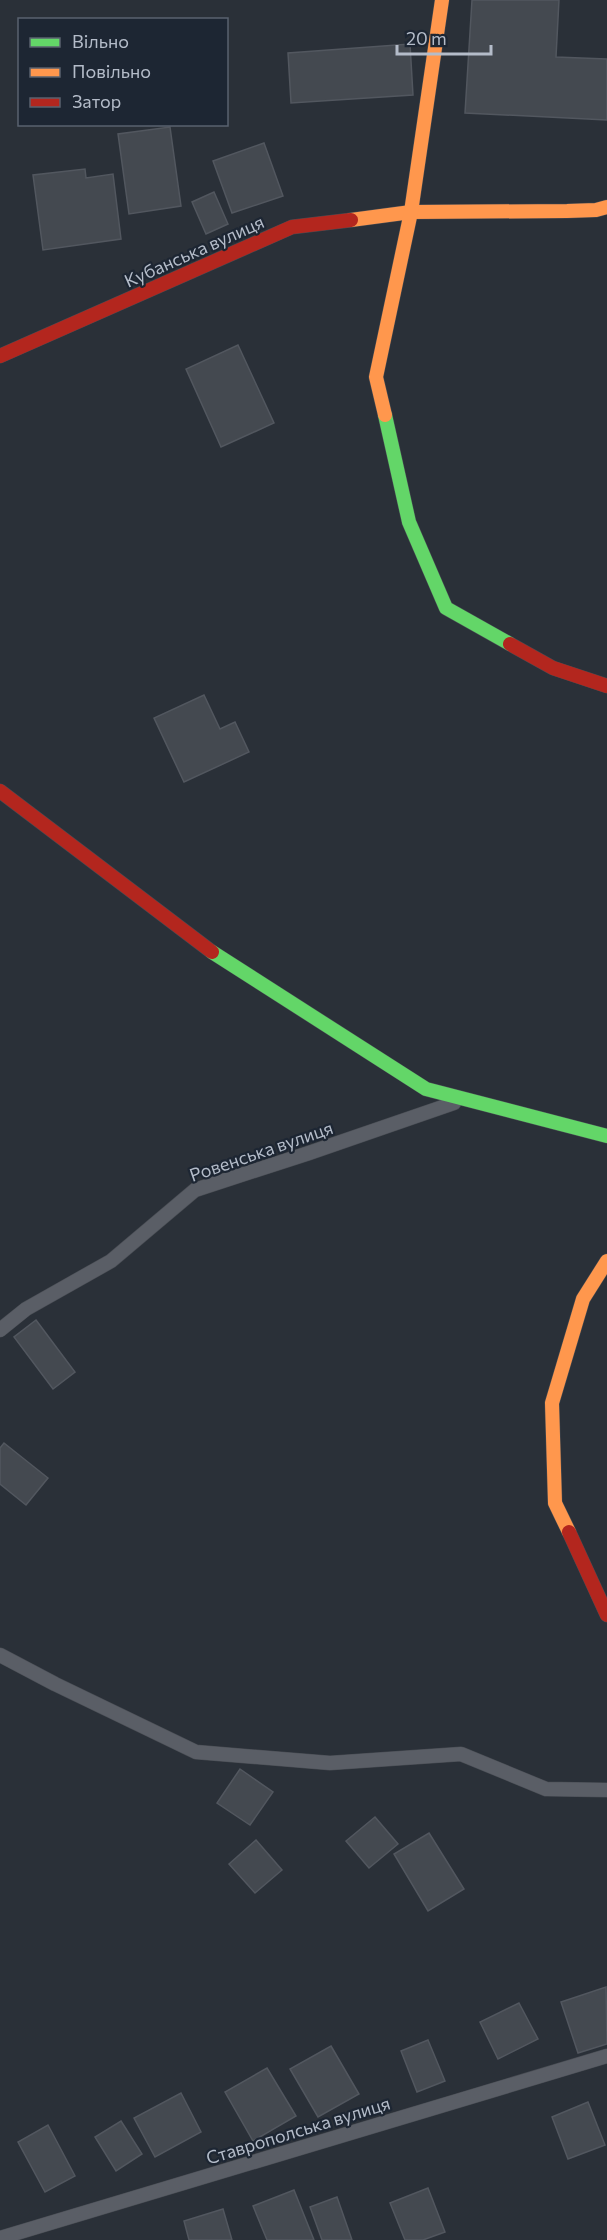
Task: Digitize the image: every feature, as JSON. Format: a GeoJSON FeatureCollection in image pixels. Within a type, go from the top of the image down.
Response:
{"type":"FeatureCollection","features":[{"type":"Feature","properties":{"kind":"street"},"geometry":{"type":"LineString","coordinates":[[442,0],[411,212],[376,377],[409,522],[446,608],[553,668],[607,686]]}},
{"type":"Feature","properties":{"kind":"street","name":"Кубанська вулиця"},"geometry":{"type":"LineString","coordinates":[[0,356],[292,227],[411,212],[567,211],[596,210],[607,207]]}},
{"type":"Feature","properties":{"kind":"street"},"geometry":{"type":"LineString","coordinates":[[0,790],[226,963],[426,1089],[607,1136]]}},
{"type":"Feature","properties":{"kind":"street"},"geometry":{"type":"LineString","coordinates":[[607,1261],[583,1299],[552,1403],[555,1503],[607,1615]]}},
{"type":"Feature","properties":{"kind":"lane","name":"Ровенська вулиця"},"geometry":{"type":"LineString","coordinates":[[0,1330],[26,1309],[111,1261],[195,1190],[462,1100]]}},
{"type":"Feature","properties":{"kind":"lane"},"geometry":{"type":"LineString","coordinates":[[0,1655],[196,1752],[330,1763],[461,1754],[546,1789],[607,1790]]}},
{"type":"Feature","properties":{"kind":"lane","name":"Ставрополська вулиця"},"geometry":{"type":"LineString","coordinates":[[0,2238],[607,2056]]}},
{"type":"Feature","properties":{"kind":"building"},"geometry":{"type":"Polygon","coordinates":[[[472,0],[559,0],[556,57],[607,59],[607,120],[465,113],[472,0]]]}},
{"type":"Feature","properties":{"kind":"building"},"geometry":{"type":"Polygon","coordinates":[[[410,44],[413,95],[291,103],[288,53],[410,44]]]}},
{"type":"Feature","properties":{"kind":"building"},"geometry":{"type":"Polygon","coordinates":[[[170,127],[181,206],[129,214],[118,134],[170,127]]]}},
{"type":"Feature","properties":{"kind":"building"},"geometry":{"type":"Polygon","coordinates":[[[264,143],[283,196],[232,213],[213,161],[264,143]]]}},
{"type":"Feature","properties":{"kind":"building"},"geometry":{"type":"Polygon","coordinates":[[[85,169],[86,178],[113,174],[121,239],[43,250],[33,175],[85,169]]]}},
{"type":"Feature","properties":{"kind":"building"},"geometry":{"type":"Polygon","coordinates":[[[214,192],[228,224],[206,234],[192,202],[214,192]]]}},
{"type":"Feature","properties":{"kind":"building"},"geometry":{"type":"Polygon","coordinates":[[[238,345],[274,423],[221,447],[186,369],[238,345]]]}},
{"type":"Feature","properties":{"kind":"building"},"geometry":{"type":"Polygon","coordinates":[[[204,695],[220,729],[235,722],[249,752],[184,782],[154,718],[204,695]]]}},
{"type":"Feature","properties":{"kind":"building"},"geometry":{"type":"Polygon","coordinates":[[[36,1320],[75,1372],[53,1389],[14,1337],[36,1320]]]}},
{"type":"Feature","properties":{"kind":"building"},"geometry":{"type":"Polygon","coordinates":[[[4,1443],[48,1478],[26,1505],[0,1484],[0,1448],[4,1443]]]}},
{"type":"Feature","properties":{"kind":"building"},"geometry":{"type":"Polygon","coordinates":[[[240,1769],[273,1792],[250,1825],[217,1803],[240,1769]]]}},
{"type":"Feature","properties":{"kind":"building"},"geometry":{"type":"Polygon","coordinates":[[[375,1817],[398,1844],[369,1868],[346,1841],[375,1817]]]}},
{"type":"Feature","properties":{"kind":"building"},"geometry":{"type":"Polygon","coordinates":[[[429,1833],[464,1889],[428,1911],[394,1854],[429,1833]]]}},
{"type":"Feature","properties":{"kind":"building"},"geometry":{"type":"Polygon","coordinates":[[[256,1840],[282,1870],[255,1893],[229,1864],[256,1840]]]}},
{"type":"Feature","properties":{"kind":"building"},"geometry":{"type":"Polygon","coordinates":[[[606,1987],[607,2044],[578,2053],[561,2002],[606,1987]]]}},
{"type":"Feature","properties":{"kind":"building"},"geometry":{"type":"Polygon","coordinates":[[[519,2003],[538,2039],[498,2059],[480,2022],[519,2003]]]}},
{"type":"Feature","properties":{"kind":"building"},"geometry":{"type":"Polygon","coordinates":[[[428,2040],[445,2081],[417,2092],[401,2051],[428,2040]]]}},
{"type":"Feature","properties":{"kind":"building"},"geometry":{"type":"Polygon","coordinates":[[[331,2046],[359,2094],[318,2117],[290,2069],[331,2046]]]}},
{"type":"Feature","properties":{"kind":"building"},"geometry":{"type":"Polygon","coordinates":[[[267,2068],[296,2116],[253,2141],[225,2092],[267,2068]]]}},
{"type":"Feature","properties":{"kind":"building"},"geometry":{"type":"Polygon","coordinates":[[[181,2093],[201,2132],[155,2157],[134,2118],[181,2093]]]}},
{"type":"Feature","properties":{"kind":"building"},"geometry":{"type":"Polygon","coordinates":[[[588,2102],[605,2145],[568,2159],[552,2117],[588,2102]]]}},
{"type":"Feature","properties":{"kind":"building"},"geometry":{"type":"Polygon","coordinates":[[[121,2121],[142,2154],[116,2171],[95,2137],[121,2121]]]}},
{"type":"Feature","properties":{"kind":"building"},"geometry":{"type":"Polygon","coordinates":[[[48,2125],[75,2176],[45,2192],[18,2142],[48,2125]]]}},
{"type":"Feature","properties":{"kind":"building"},"geometry":{"type":"Polygon","coordinates":[[[428,2188],[445,2232],[423,2240],[405,2240],[390,2203],[428,2188]]]}},
{"type":"Feature","properties":{"kind":"building"},"geometry":{"type":"Polygon","coordinates":[[[294,2190],[314,2240],[267,2240],[253,2206],[294,2190]]]}},
{"type":"Feature","properties":{"kind":"building"},"geometry":{"type":"Polygon","coordinates":[[[337,2197],[352,2240],[322,2240],[310,2207],[337,2197]]]}},
{"type":"Feature","properties":{"kind":"building"},"geometry":{"type":"Polygon","coordinates":[[[223,2209],[232,2240],[189,2240],[184,2221],[223,2209]]]}},
{"type":"Feature","properties":{"kind":"traffic: fast"},"geometry":{"type":"LineString","coordinates":[[385,415],[409,522],[446,608],[510,644]]}},
{"type":"Feature","properties":{"kind":"traffic: fast"},"geometry":{"type":"LineString","coordinates":[[212,952],[426,1089],[607,1136]]}},
{"type":"Feature","properties":{"kind":"traffic: slow"},"geometry":{"type":"LineString","coordinates":[[385,415],[376,377],[411,212],[442,0]]}},
{"type":"Feature","properties":{"kind":"traffic: slow"},"geometry":{"type":"LineString","coordinates":[[351,220],[411,212],[567,211],[596,210],[607,207]]}},
{"type":"Feature","properties":{"kind":"traffic: slow"},"geometry":{"type":"LineString","coordinates":[[569,1532],[555,1503],[552,1403],[583,1299],[607,1261]]}},
{"type":"Feature","properties":{"kind":"traffic: jam"},"geometry":{"type":"LineString","coordinates":[[0,356],[292,227],[351,220]]}},
{"type":"Feature","properties":{"kind":"traffic: jam"},"geometry":{"type":"LineString","coordinates":[[510,644],[553,668],[607,686]]}},
{"type":"Feature","properties":{"kind":"traffic: jam"},"geometry":{"type":"LineString","coordinates":[[0,791],[212,952]]}},
{"type":"Feature","properties":{"kind":"traffic: jam"},"geometry":{"type":"LineString","coordinates":[[569,1532],[607,1615]]}}]}
